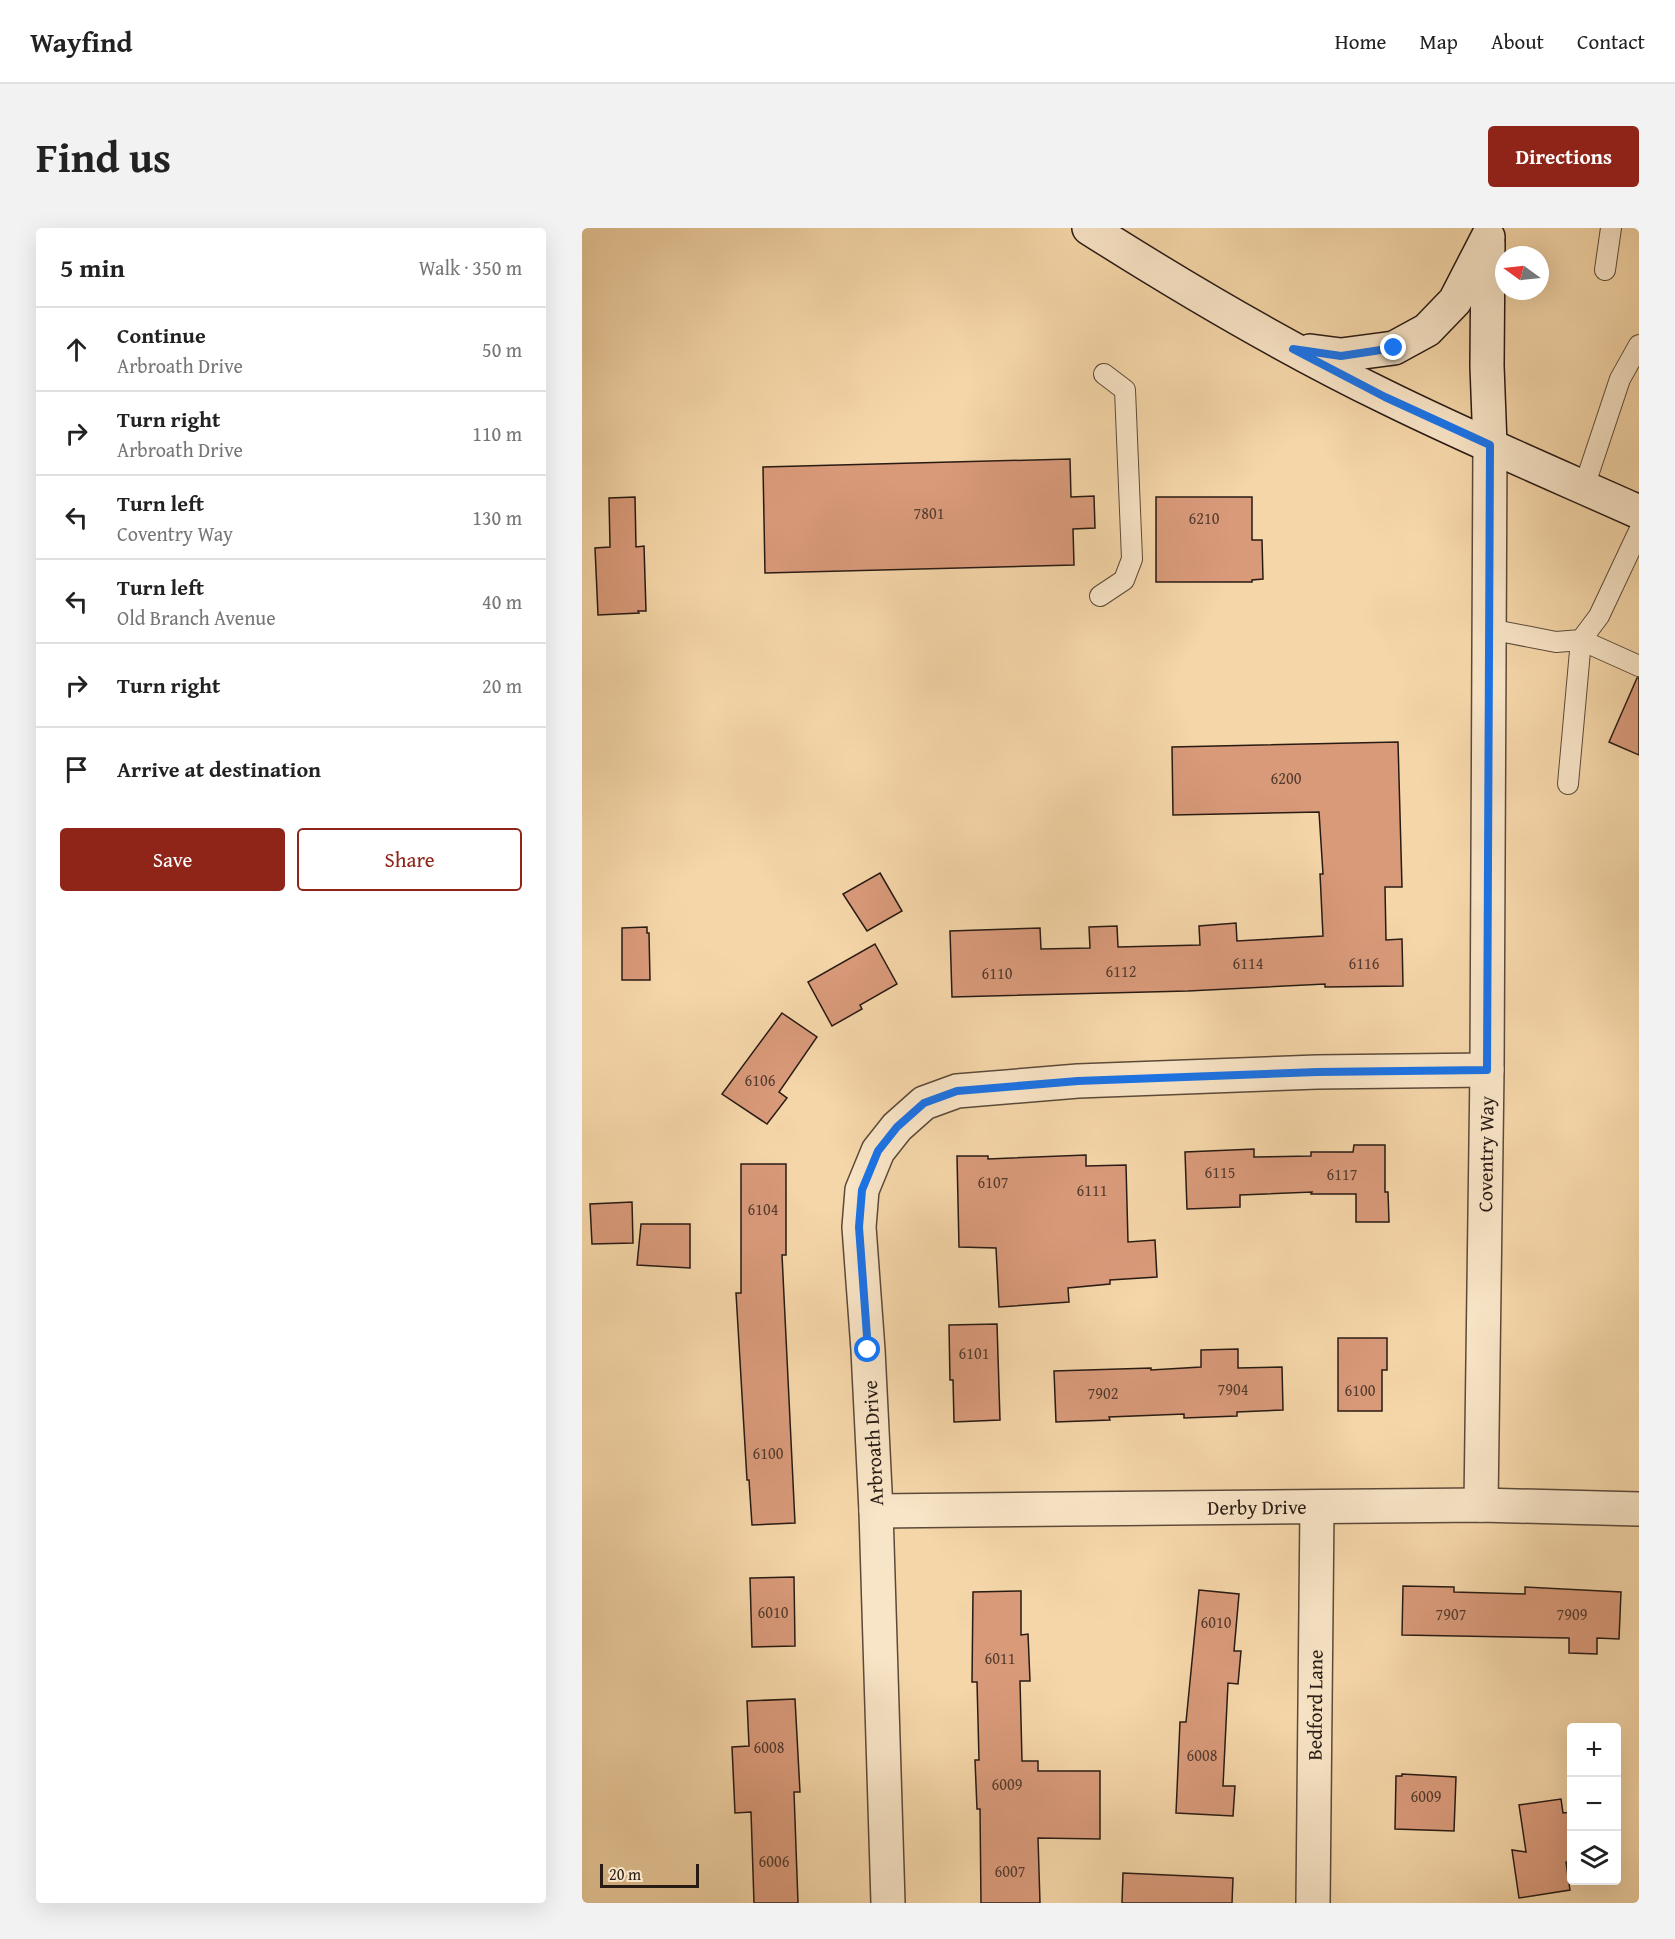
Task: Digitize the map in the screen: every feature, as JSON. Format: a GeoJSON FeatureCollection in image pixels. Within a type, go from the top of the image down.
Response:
{"type":"FeatureCollection","features":[{"type":"Feature","properties":{"kind":"street"},"geometry":{"type":"LineString","coordinates":[[1089,228],[1180,286],[1385,397],[1639,512]]}},
{"type":"Feature","properties":{"kind":"street"},"geometry":{"type":"LineString","coordinates":[[1293,349],[1341,356],[1394,348],[1426,330],[1455,301],[1488,232]]}},
{"type":"Feature","properties":{"kind":"street","name":"Coventry Way"},"geometry":{"type":"LineString","coordinates":[[1481,1505],[1487,1070],[1490,445],[1487,366],[1488,232]]}},
{"type":"Feature","properties":{"kind":"street","name":"Arbroath Drive"},"geometry":{"type":"LineString","coordinates":[[888,1903],[876,1511],[859,1227],[862,1190],[878,1151],[897,1127],[924,1103],[957,1091],[1078,1081],[1317,1072],[1487,1070]]}},
{"type":"Feature","properties":{"kind":"street","name":"Derby Drive"},"geometry":{"type":"LineString","coordinates":[[876,1511],[1481,1505],[1639,1509]]}},
{"type":"Feature","properties":{"kind":"street","name":"Bedford Lane"},"geometry":{"type":"LineString","coordinates":[[1313,1903],[1317,1507]]}},
{"type":"Feature","properties":{"kind":"lane"},"geometry":{"type":"LineString","coordinates":[[1605,270],[1611,228]]}},
{"type":"Feature","properties":{"kind":"lane"},"geometry":{"type":"LineString","coordinates":[[1584,487],[1620,379],[1639,345]]}},
{"type":"Feature","properties":{"kind":"lane"},"geometry":{"type":"LineString","coordinates":[[1100,596],[1124,580],[1132,559],[1125,390],[1104,374]]}},
{"type":"Feature","properties":{"kind":"lane"},"geometry":{"type":"LineString","coordinates":[[1568,784],[1581,640],[1599,616],[1639,531]]}},
{"type":"Feature","properties":{"kind":"lane"},"geometry":{"type":"LineString","coordinates":[[1489,629],[1556,642],[1581,640],[1639,666]]}},
{"type":"Feature","properties":{"kind":"building"},"geometry":{"type":"Polygon","coordinates":[[[1070,459],[1071,497],[1094,496],[1095,528],[1073,529],[1074,565],[765,573],[763,467],[1070,459]]]}},
{"type":"Feature","properties":{"kind":"building"},"geometry":{"type":"Polygon","coordinates":[[[635,497],[636,547],[644,546],[646,611],[598,615],[595,548],[610,547],[609,498],[635,497]]]}},
{"type":"Feature","properties":{"kind":"building"},"geometry":{"type":"Polygon","coordinates":[[[1156,497],[1252,497],[1252,540],[1262,540],[1263,579],[1252,580],[1252,582],[1156,582],[1156,497]]]}},
{"type":"Feature","properties":{"kind":"building"},"geometry":{"type":"Polygon","coordinates":[[[1637,678],[1639,678],[1639,755],[1609,742],[1637,678]]]}},
{"type":"Feature","properties":{"kind":"building"},"geometry":{"type":"Polygon","coordinates":[[[1398,742],[1402,887],[1385,887],[1386,940],[1402,939],[1403,986],[1325,987],[1325,984],[1188,991],[952,997],[950,931],[1040,928],[1041,949],[1090,948],[1089,927],[1117,926],[1118,947],[1200,945],[1199,926],[1236,923],[1237,941],[1323,936],[1320,874],[1323,874],[1319,812],[1173,815],[1172,747],[1398,742]]]}},
{"type":"Feature","properties":{"kind":"building"},"geometry":{"type":"Polygon","coordinates":[[[880,873],[902,911],[867,931],[843,894],[880,873]]]}},
{"type":"Feature","properties":{"kind":"building"},"geometry":{"type":"Polygon","coordinates":[[[647,927],[650,980],[622,980],[622,928],[647,927]]]}},
{"type":"Feature","properties":{"kind":"building"},"geometry":{"type":"Polygon","coordinates":[[[875,944],[897,984],[860,1005],[862,1009],[832,1026],[808,982],[875,944]]]}},
{"type":"Feature","properties":{"kind":"building"},"geometry":{"type":"Polygon","coordinates":[[[782,1013],[817,1037],[779,1092],[787,1098],[767,1124],[722,1094],[782,1013]]]}},
{"type":"Feature","properties":{"kind":"building"},"geometry":{"type":"Polygon","coordinates":[[[1354,1145],[1385,1145],[1385,1192],[1388,1192],[1389,1222],[1356,1222],[1356,1194],[1311,1194],[1312,1192],[1240,1195],[1240,1207],[1187,1209],[1185,1152],[1254,1149],[1254,1157],[1311,1156],[1311,1152],[1353,1152],[1354,1145]]]}},
{"type":"Feature","properties":{"kind":"building"},"geometry":{"type":"Polygon","coordinates":[[[1086,1155],[1086,1166],[1126,1165],[1128,1242],[1155,1240],[1157,1277],[1110,1280],[1110,1284],[1068,1288],[1069,1302],[999,1307],[996,1248],[959,1247],[957,1156],[988,1156],[988,1159],[1086,1155]]]}},
{"type":"Feature","properties":{"kind":"building"},"geometry":{"type":"Polygon","coordinates":[[[741,1164],[786,1164],[786,1255],[782,1255],[795,1523],[752,1525],[749,1480],[747,1480],[736,1293],[741,1293],[741,1164]]]}},
{"type":"Feature","properties":{"kind":"building"},"geometry":{"type":"Polygon","coordinates":[[[632,1202],[633,1243],[592,1244],[590,1204],[632,1202]]]}},
{"type":"Feature","properties":{"kind":"building"},"geometry":{"type":"Polygon","coordinates":[[[641,1224],[690,1224],[690,1268],[637,1265],[641,1224]]]}},
{"type":"Feature","properties":{"kind":"building"},"geometry":{"type":"Polygon","coordinates":[[[997,1324],[1000,1420],[954,1422],[953,1380],[950,1380],[949,1325],[997,1324]]]}},
{"type":"Feature","properties":{"kind":"building"},"geometry":{"type":"Polygon","coordinates":[[[1338,1338],[1387,1338],[1387,1370],[1382,1370],[1382,1411],[1338,1411],[1338,1338]]]}},
{"type":"Feature","properties":{"kind":"building"},"geometry":{"type":"Polygon","coordinates":[[[1238,1349],[1238,1368],[1282,1367],[1283,1410],[1237,1412],[1237,1416],[1184,1418],[1184,1414],[1056,1422],[1054,1371],[1201,1367],[1201,1350],[1238,1349]]]}},
{"type":"Feature","properties":{"kind":"building"},"geometry":{"type":"Polygon","coordinates":[[[794,1577],[795,1646],[752,1647],[750,1578],[794,1577]]]}},
{"type":"Feature","properties":{"kind":"building"},"geometry":{"type":"Polygon","coordinates":[[[1403,1586],[1454,1587],[1454,1592],[1525,1594],[1525,1587],[1621,1592],[1619,1639],[1597,1638],[1597,1654],[1569,1653],[1569,1638],[1402,1635],[1403,1586]]]}},
{"type":"Feature","properties":{"kind":"building"},"geometry":{"type":"Polygon","coordinates":[[[1199,1590],[1239,1594],[1234,1651],[1241,1651],[1238,1684],[1228,1683],[1223,1786],[1235,1786],[1233,1816],[1176,1813],[1180,1722],[1186,1722],[1199,1590]]]}},
{"type":"Feature","properties":{"kind":"building"},"geometry":{"type":"Polygon","coordinates":[[[1021,1591],[1021,1635],[1028,1634],[1030,1681],[1020,1681],[1022,1761],[1038,1761],[1038,1771],[1100,1771],[1100,1839],[1038,1838],[1040,1903],[981,1903],[980,1809],[977,1809],[975,1760],[979,1760],[977,1682],[972,1682],[973,1592],[1021,1591]]]}},
{"type":"Feature","properties":{"kind":"building"},"geometry":{"type":"Polygon","coordinates":[[[795,1699],[800,1792],[794,1792],[798,1903],[754,1903],[751,1812],[735,1813],[732,1747],[749,1746],[747,1701],[795,1699]]]}},
{"type":"Feature","properties":{"kind":"building"},"geometry":{"type":"Polygon","coordinates":[[[1402,1774],[1456,1777],[1454,1831],[1395,1829],[1396,1776],[1402,1776],[1402,1774]]]}},
{"type":"Feature","properties":{"kind":"building"},"geometry":{"type":"Polygon","coordinates":[[[1561,1799],[1563,1813],[1567,1813],[1566,1862],[1567,1885],[1569,1885],[1570,1890],[1519,1898],[1512,1850],[1526,1852],[1519,1805],[1561,1799]]]}},
{"type":"Feature","properties":{"kind":"building"},"geometry":{"type":"Polygon","coordinates":[[[1123,1873],[1233,1878],[1232,1903],[1122,1903],[1123,1873]]]}},
{"type":"Feature","properties":{"kind":"route"},"geometry":{"type":"LineString","coordinates":[[868,1350],[859,1227],[862,1190],[878,1151],[897,1127],[924,1103],[957,1091],[1078,1081],[1317,1072],[1487,1070],[1490,445],[1385,397],[1293,349],[1341,356],[1394,348]]}}]}
